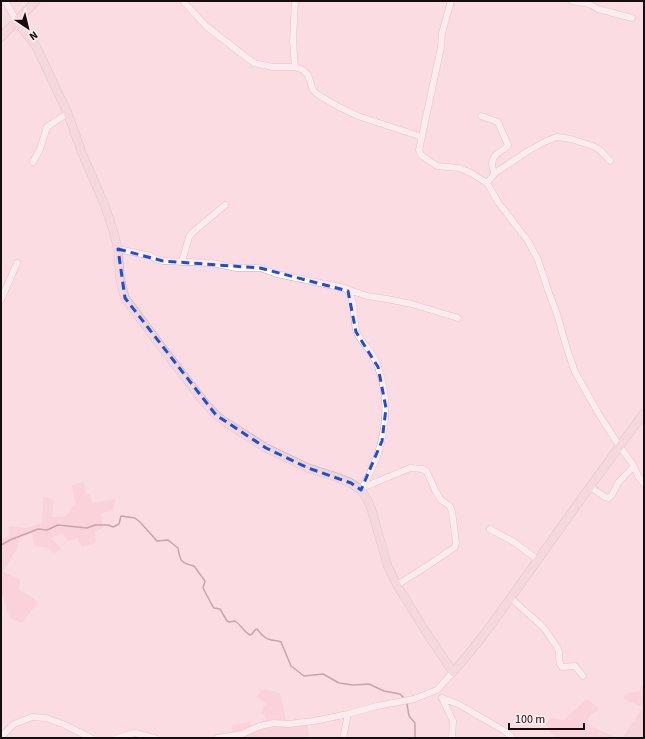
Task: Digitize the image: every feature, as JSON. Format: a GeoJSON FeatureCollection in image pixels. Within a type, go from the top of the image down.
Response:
{"type":"FeatureCollection","features":[{"type":"Feature","properties":{"kind":"street"},"geometry":{"type":"LineString","coordinates":[[4,1],[17,22],[36,46],[68,114],[82,153],[105,206],[114,233],[118,250],[120,278],[126,298],[160,345],[216,416],[266,448],[308,468],[352,483],[361,489],[371,508],[388,567],[397,585],[453,672]]}},
{"type":"Feature","properties":{"kind":"street"},"geometry":{"type":"LineString","coordinates":[[1,37],[36,1]]}},
{"type":"Feature","properties":{"kind":"street"},"geometry":{"type":"LineString","coordinates":[[183,1],[207,27],[254,63],[272,67],[295,67],[303,70],[308,75],[313,90],[337,106],[358,116],[422,137]]}},
{"type":"Feature","properties":{"kind":"street"},"geometry":{"type":"LineString","coordinates":[[295,1],[293,41],[295,67]]}},
{"type":"Feature","properties":{"kind":"street"},"geometry":{"type":"LineString","coordinates":[[450,1],[442,33],[441,47],[419,150],[420,155],[438,166],[459,168],[471,173],[487,183],[498,202],[528,241],[538,260],[575,372],[600,416],[634,466],[644,484]]}},
{"type":"Feature","properties":{"kind":"street"},"geometry":{"type":"LineString","coordinates":[[572,1],[589,4],[598,9],[632,18]]}},
{"type":"Feature","properties":{"kind":"street"},"geometry":{"type":"LineString","coordinates":[[33,162],[40,149],[47,127],[68,114]]}},
{"type":"Feature","properties":{"kind":"street"},"geometry":{"type":"LineString","coordinates":[[481,116],[498,122],[508,145],[493,158],[493,168],[496,173]]}},
{"type":"Feature","properties":{"kind":"street"},"geometry":{"type":"LineString","coordinates":[[487,183],[496,173],[528,151],[558,137],[571,138],[593,146],[600,150],[610,161]]}},
{"type":"Feature","properties":{"kind":"street"},"geometry":{"type":"LineString","coordinates":[[182,262],[189,237],[192,233],[225,205]]}},
{"type":"Feature","properties":{"kind":"street"},"geometry":{"type":"LineString","coordinates":[[118,250],[151,256],[164,261],[212,263],[236,268],[260,268],[277,274],[344,288],[367,296],[412,304],[458,318]]}},
{"type":"Feature","properties":{"kind":"street"},"geometry":{"type":"LineString","coordinates":[[1,300],[17,264]]}},
{"type":"Feature","properties":{"kind":"street"},"geometry":{"type":"LineString","coordinates":[[344,288],[348,291],[352,301],[356,332],[372,355],[378,367],[385,392],[386,408],[382,441],[371,473],[361,489]]}},
{"type":"Feature","properties":{"kind":"street"},"geometry":{"type":"LineString","coordinates":[[218,738],[242,734],[260,726],[274,723],[289,724],[314,721],[348,714],[377,706],[414,699],[437,690],[468,656],[644,413]]}},
{"type":"Feature","properties":{"kind":"street"},"geometry":{"type":"LineString","coordinates":[[590,487],[609,498],[618,483],[634,466]]}},
{"type":"Feature","properties":{"kind":"street"},"geometry":{"type":"LineString","coordinates":[[361,489],[410,468],[423,470],[427,472],[441,500],[450,506],[456,542],[455,547],[397,585]]}},
{"type":"Feature","properties":{"kind":"street"},"geometry":{"type":"LineString","coordinates":[[490,529],[514,542],[538,560]]}},
{"type":"Feature","properties":{"kind":"street"},"geometry":{"type":"LineString","coordinates":[[511,598],[541,625],[552,638],[559,650],[559,664],[562,667],[575,666],[583,676]]}},
{"type":"Feature","properties":{"kind":"street"},"geometry":{"type":"LineString","coordinates":[[437,690],[453,721],[452,738]]}},
{"type":"Feature","properties":{"kind":"street"},"geometry":{"type":"LineString","coordinates":[[442,698],[458,704],[503,730],[512,738]]}},
{"type":"Feature","properties":{"kind":"street"},"geometry":{"type":"LineString","coordinates":[[343,738],[348,714]]}},
{"type":"Feature","properties":{"kind":"street"},"geometry":{"type":"LineString","coordinates":[[1,738],[14,724],[32,717],[46,718],[58,722],[91,738]]}},
{"type":"Feature","properties":{"kind":"street"},"geometry":{"type":"LineString","coordinates":[[117,738],[135,733],[155,738]]}},
{"type":"Feature","properties":{"kind":"highlighted area"},"geometry":{"type":"Polygon","coordinates":[[[118,249],[163,261],[260,268],[348,291],[356,332],[378,367],[386,408],[382,441],[361,490],[351,483],[308,468],[266,448],[216,415],[125,298],[118,249]]]}},
{"type":"Feature","properties":{"kind":"shaded area"},"geometry":{"type":"Polygon","coordinates":[[[84,482],[86,493],[90,495],[92,503],[116,499],[113,511],[101,513],[103,528],[95,532],[96,543],[82,547],[78,538],[68,541],[62,533],[51,538],[62,549],[54,553],[48,548],[34,546],[32,534],[19,538],[18,547],[3,571],[20,580],[19,589],[38,602],[22,623],[10,618],[1,592],[1,538],[8,538],[9,526],[26,528],[42,523],[43,497],[54,499],[52,517],[66,516],[75,503],[72,485],[84,482]]]}},
{"type":"Feature","properties":{"kind":"shaded area"},"geometry":{"type":"Polygon","coordinates":[[[643,685],[644,738],[622,738],[643,707],[623,699],[625,694],[639,691],[643,685]]]}},
{"type":"Feature","properties":{"kind":"shaded area"},"geometry":{"type":"Polygon","coordinates":[[[262,689],[280,693],[287,725],[307,722],[309,738],[232,738],[232,725],[248,722],[253,726],[267,719],[261,712],[266,703],[257,697],[262,689]]]}},
{"type":"Feature","properties":{"kind":"shaded area"},"geometry":{"type":"Polygon","coordinates":[[[587,699],[599,708],[588,718],[590,726],[618,738],[555,738],[545,724],[551,718],[564,720],[587,699]]]}},
{"type":"Feature","properties":{"kind":"waterway"},"geometry":{"type":"LineString","coordinates":[[1,545],[38,529],[47,530],[58,525],[87,528],[95,525],[108,525],[113,527],[119,524],[121,516],[135,518],[157,541],[168,540],[178,548],[182,561],[186,564],[194,566],[205,581],[203,588],[212,605],[214,608],[220,609],[227,621],[235,621],[250,635],[257,629],[267,639],[281,642],[291,666],[304,676],[323,674],[339,683],[353,685],[369,684],[384,691],[400,694],[405,699]]}},
{"type":"Feature","properties":{"kind":"waterway"},"geometry":{"type":"LineString","coordinates":[[407,704],[409,716],[415,723],[415,738]]}}]}
